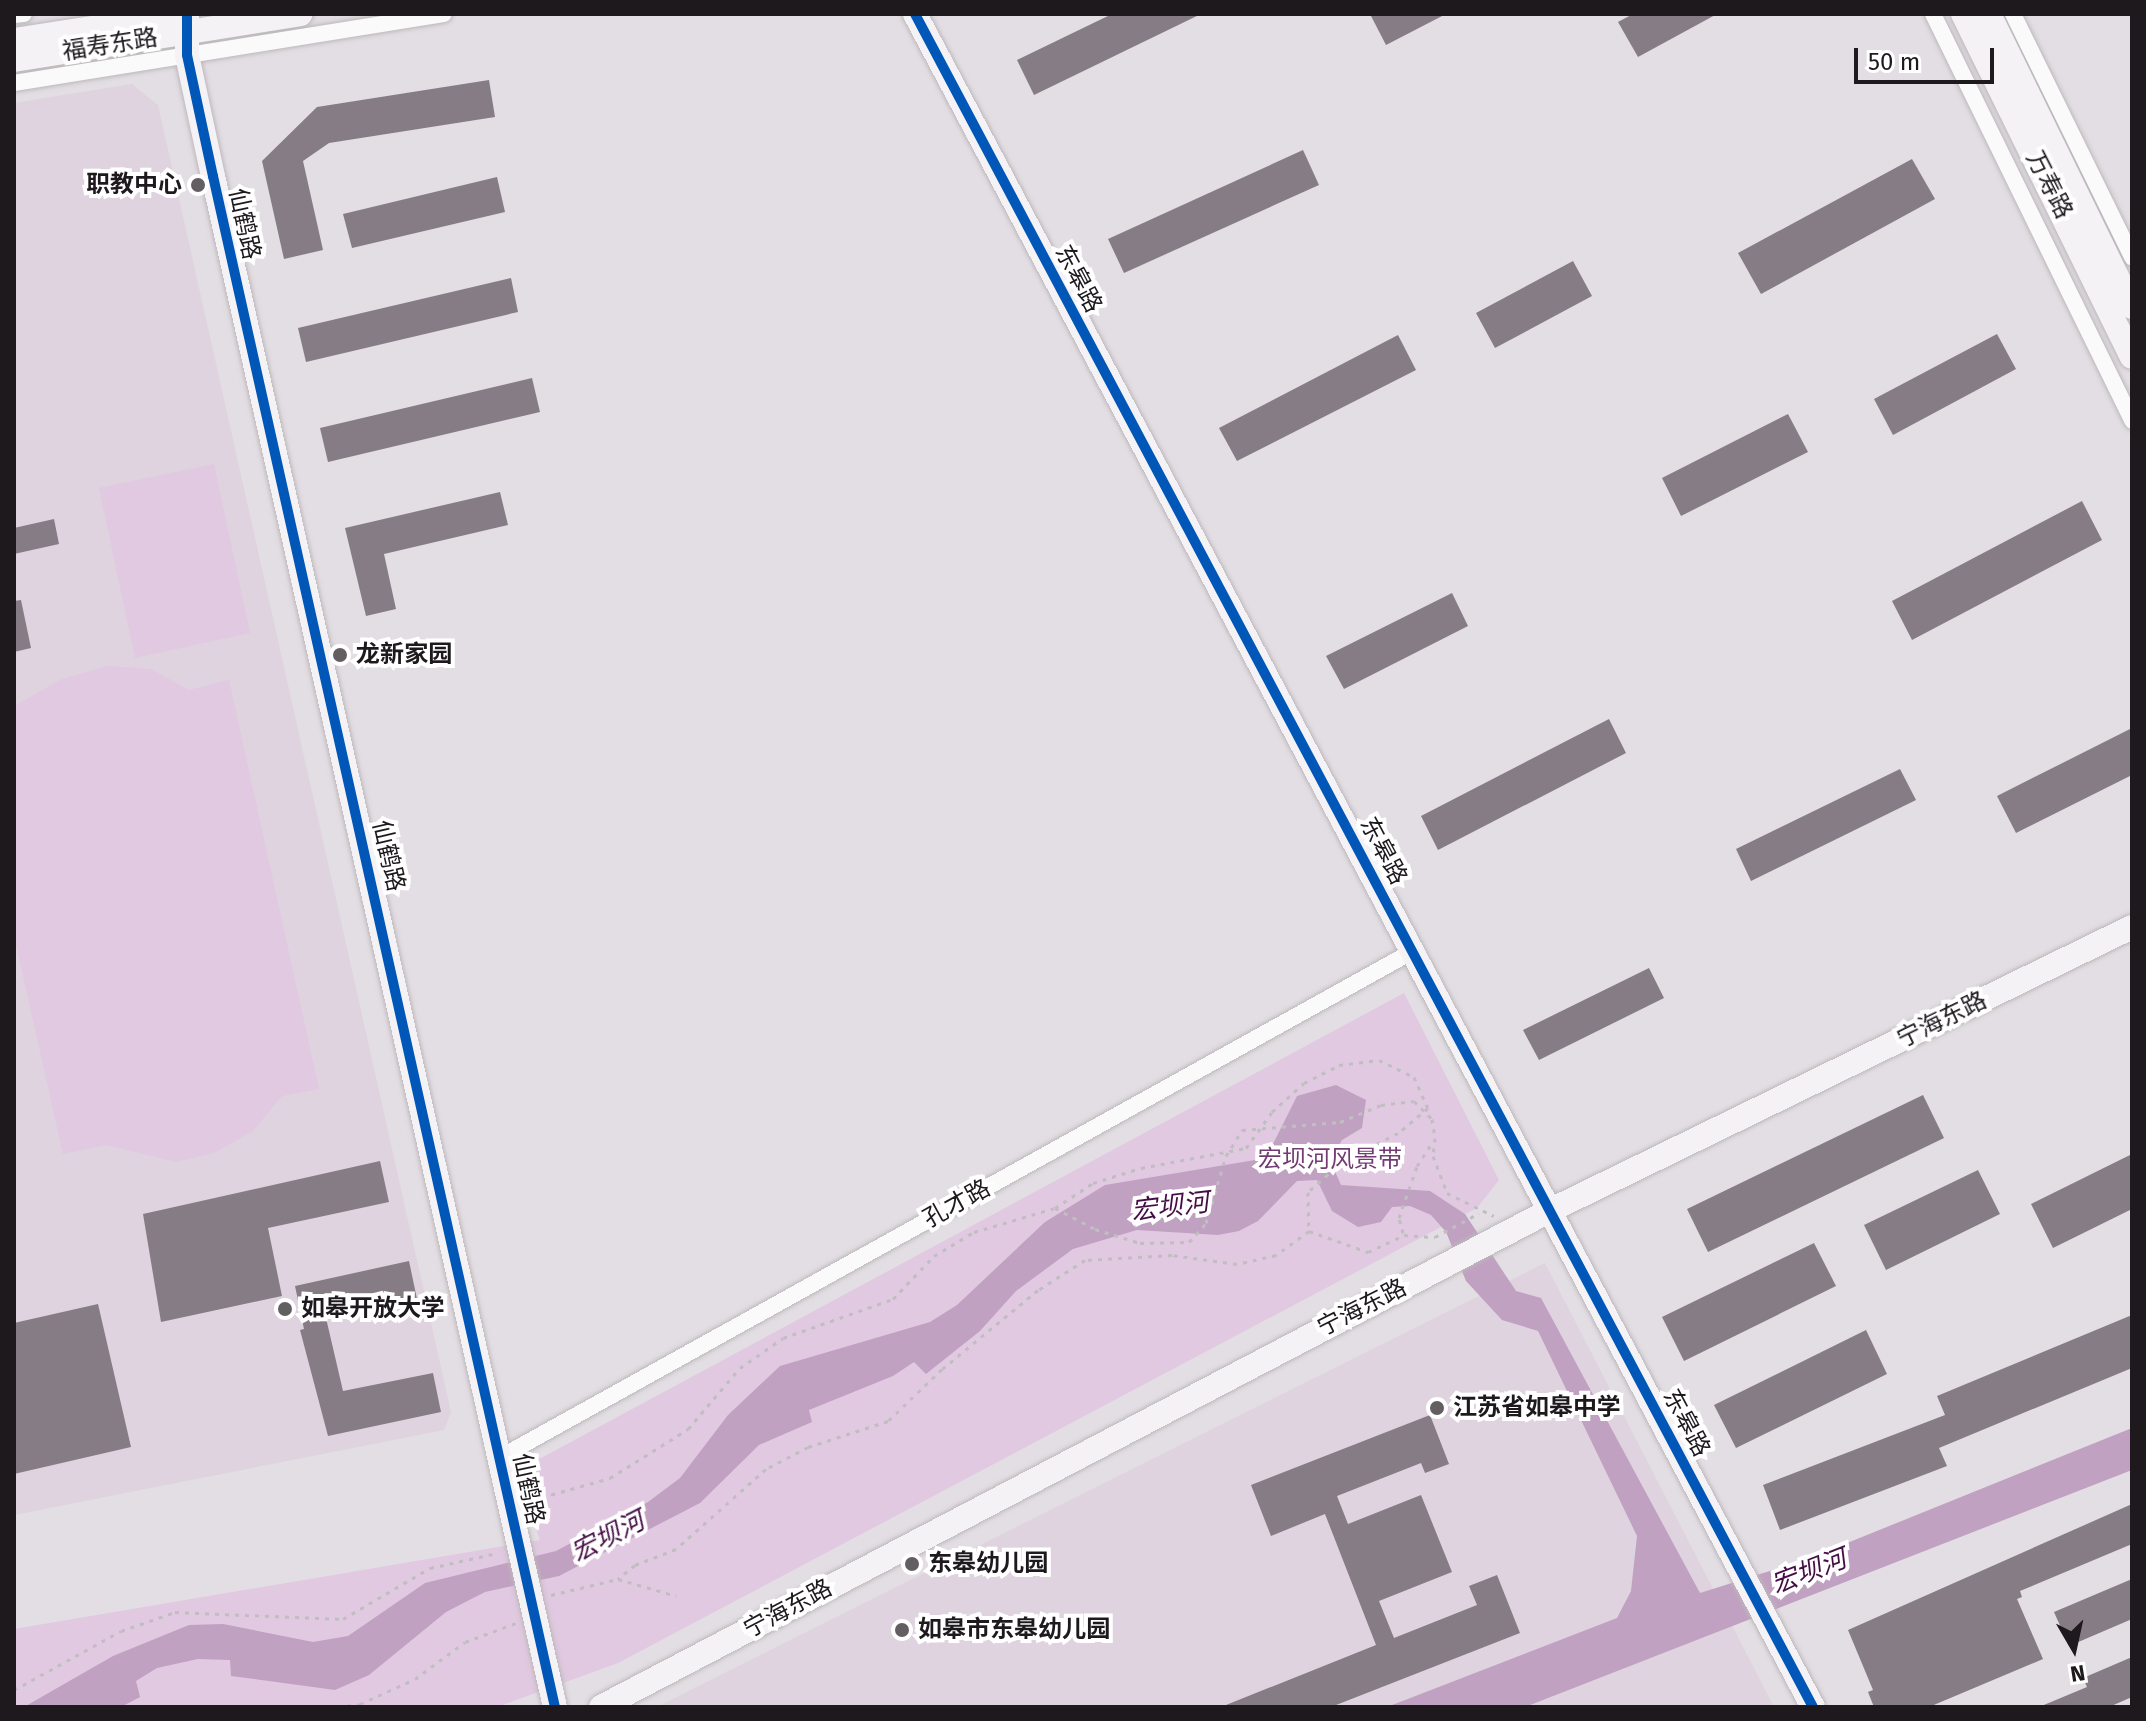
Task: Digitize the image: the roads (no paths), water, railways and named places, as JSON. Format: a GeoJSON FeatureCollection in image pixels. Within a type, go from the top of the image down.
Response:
{"type":"FeatureCollection","features":[{"type":"Feature","properties":{"kind":"street"},"geometry":{"type":"LineString","coordinates":[[14,15],[24,14]]}},
{"type":"Feature","properties":{"kind":"street","name":"福寿东路"},"geometry":{"type":"LineString","coordinates":[[14,40],[300,14]]}},
{"type":"Feature","properties":{"kind":"street"},"geometry":{"type":"LineString","coordinates":[[14,83],[176,26],[443,14]]}},
{"type":"Feature","properties":{"kind":"street","name":"东皋路"},"geometry":{"type":"LineString","coordinates":[[915,14],[1813,1707]]}},
{"type":"Feature","properties":{"kind":"street"},"geometry":{"type":"LineString","coordinates":[[1933,14],[2132,421]]}},
{"type":"Feature","properties":{"kind":"street","name":"万寿路"},"geometry":{"type":"LineString","coordinates":[[1963,14],[2132,357]]}},
{"type":"Feature","properties":{"kind":"street","name":"万寿路"},"geometry":{"type":"LineString","coordinates":[[1989,14],[2132,307]]}},
{"type":"Feature","properties":{"kind":"street"},"geometry":{"type":"LineString","coordinates":[[2013,14],[2132,257]]}},
{"type":"Feature","properties":{"kind":"street","name":"福寿东路"},"geometry":{"type":"LineString","coordinates":[[14,60],[176,26]]}},
{"type":"Feature","properties":{"kind":"street","name":"仙鹤路"},"geometry":{"type":"LineString","coordinates":[[176,26],[512,1505],[555,1707]]}},
{"type":"Feature","properties":{"kind":"street","name":"宁海东路"},"geometry":{"type":"LineString","coordinates":[[601,1707],[1551,1210],[2132,927]]}},
{"type":"Feature","properties":{"kind":"street","name":"孔才路"},"geometry":{"type":"LineString","coordinates":[[501,1457],[1413,951]]}},
{"type":"Feature","properties":{"kind":"water","name":"宏坝河"},"geometry":{"type":"Polygon","coordinates":[[[1336,1085],[1366,1100],[1362,1128],[1342,1140],[1330,1160],[1341,1185],[1430,1191],[1465,1214],[1516,1291],[1541,1298],[1700,1593],[1805,1560],[2132,1428],[2132,1470],[1525,1707],[1387,1707],[1617,1618],[1631,1591],[1637,1536],[1538,1331],[1502,1320],[1466,1281],[1446,1232],[1431,1215],[1410,1206],[1392,1207],[1381,1222],[1358,1227],[1332,1211],[1317,1180],[1297,1181],[1258,1221],[1239,1231],[1218,1235],[1137,1230],[1073,1249],[1016,1291],[980,1331],[926,1374],[914,1362],[893,1376],[809,1410],[812,1422],[759,1445],[700,1503],[559,1576],[485,1592],[446,1612],[369,1675],[335,1690],[231,1676],[230,1660],[198,1659],[157,1668],[136,1681],[140,1697],[121,1707],[24,1707],[113,1656],[189,1625],[223,1624],[313,1642],[348,1636],[425,1583],[556,1551],[648,1502],[680,1478],[728,1415],[780,1366],[930,1322],[957,1305],[1045,1222],[1105,1185],[1255,1160],[1272,1146],[1297,1096],[1336,1085]]]}},
{"type":"Feature","properties":{"kind":"place","name":"职教中心"},"geometry":{"type":"Point","coordinates":[198,185]}},
{"type":"Feature","properties":{"kind":"place","name":"龙新家园"},"geometry":{"type":"Point","coordinates":[340,655]}},
{"type":"Feature","properties":{"kind":"place","name":"如皋开放大学"},"geometry":{"type":"Point","coordinates":[285,1309]}},
{"type":"Feature","properties":{"kind":"place","name":"江苏省如皋中学"},"geometry":{"type":"Point","coordinates":[1437,1408]}},
{"type":"Feature","properties":{"kind":"place","name":"东皋幼儿园"},"geometry":{"type":"Point","coordinates":[912,1564]}},
{"type":"Feature","properties":{"kind":"place","name":"如皋市东皋幼儿园"},"geometry":{"type":"Point","coordinates":[902,1630]}},
{"type":"Feature","properties":{"kind":"park label","name":"宏坝河风景带"},"geometry":{"type":"Point","coordinates":[1330,1160]}}]}
